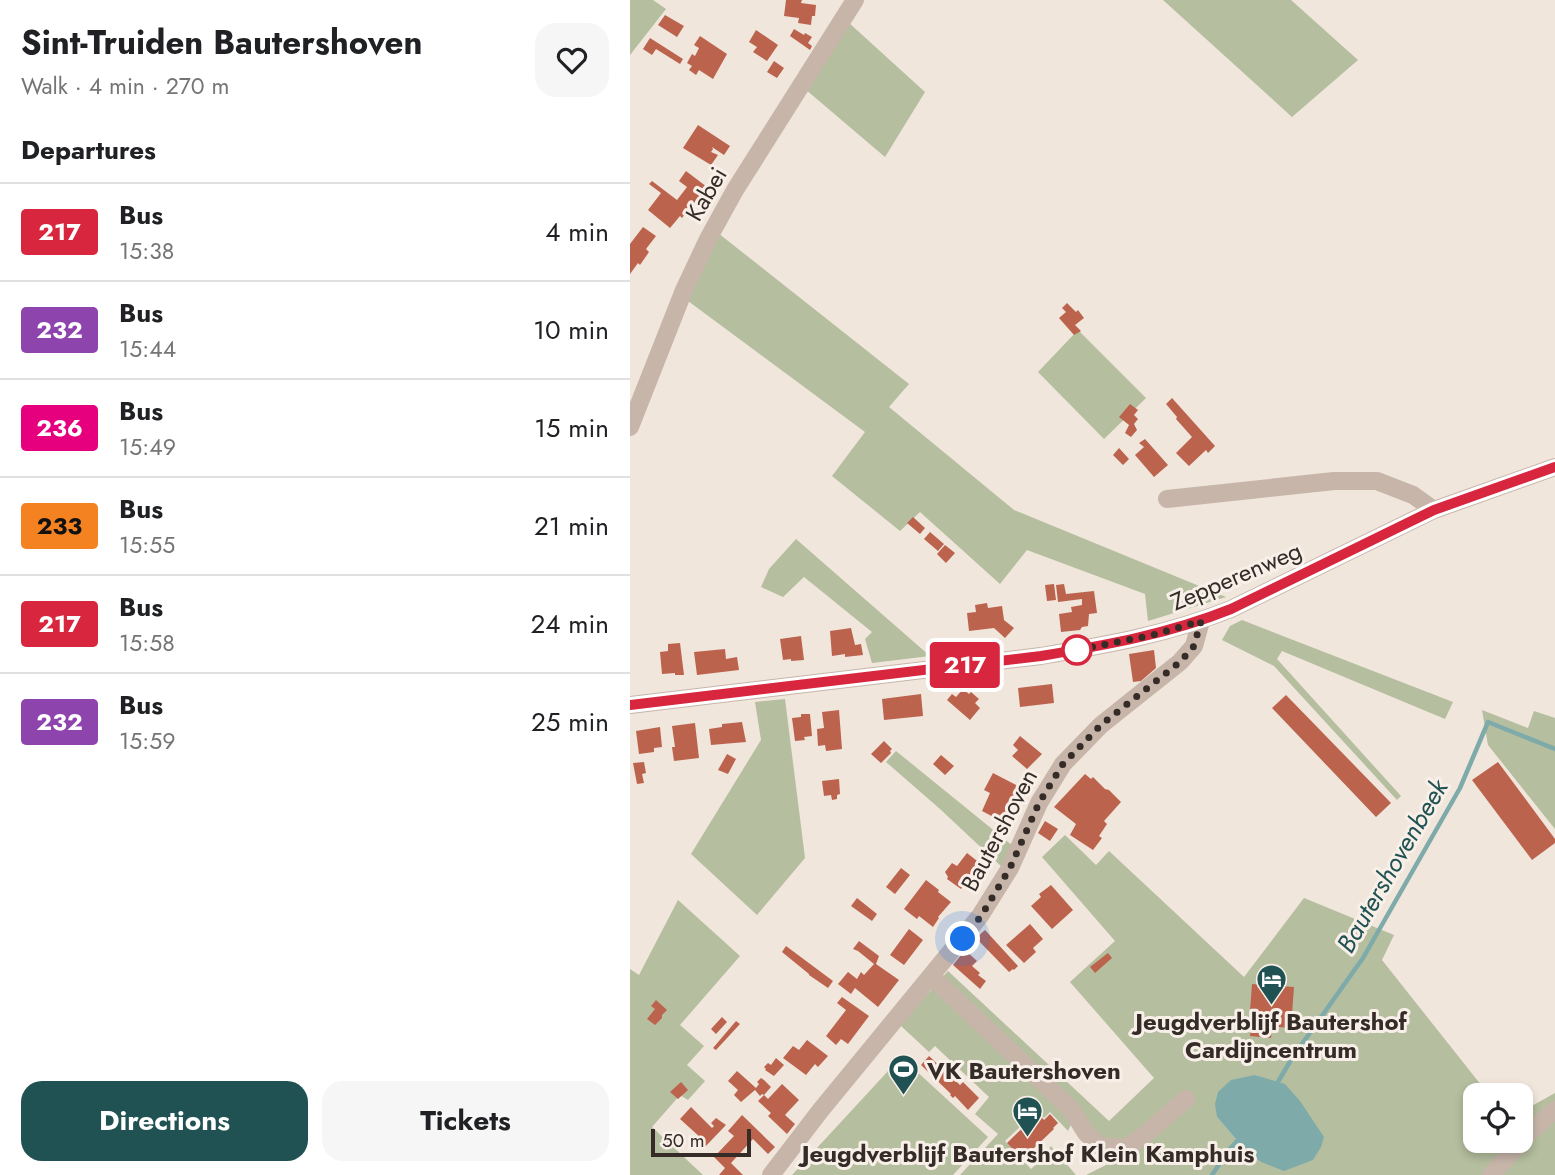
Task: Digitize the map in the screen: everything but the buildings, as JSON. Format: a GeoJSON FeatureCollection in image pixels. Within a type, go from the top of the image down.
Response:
{"type":"FeatureCollection","features":[{"type":"Feature","properties":{"kind":"street","name":"Kabei"},"geometry":{"type":"LineString","coordinates":[[630,427],[684,290],[708,239],[735,190],[855,0]]}},
{"type":"Feature","properties":{"kind":"street","name":"Zepperenweg"},"geometry":{"type":"LineString","coordinates":[[630,705],[1041,656],[1153,635],[1201,621],[1238,606],[1434,510],[1555,467]]}},
{"type":"Feature","properties":{"kind":"street"},"geometry":{"type":"LineString","coordinates":[[1167,499],[1334,481],[1377,481],[1413,495],[1434,510]]}},
{"type":"Feature","properties":{"kind":"street","name":"Bautershoven"},"geometry":{"type":"LineString","coordinates":[[771,1175],[820,1111],[963,939],[993,898],[1010,868],[1039,803],[1063,764],[1101,725],[1180,662],[1194,646],[1201,621]]}},
{"type":"Feature","properties":{"kind":"street"},"geometry":{"type":"LineString","coordinates":[[931,976],[1071,1109],[1086,1133],[1100,1146],[1125,1148],[1141,1138],[1186,1099]]}},
{"type":"Feature","properties":{"kind":"street"},"geometry":{"type":"LineString","coordinates":[[1491,1175],[1530,1132],[1555,1110]]}},
{"type":"Feature","properties":{"kind":"green space"},"geometry":{"type":"Polygon","coordinates":[[[630,0],[653,0],[666,9],[630,55],[630,0]]]}},
{"type":"Feature","properties":{"kind":"green space"},"geometry":{"type":"Polygon","coordinates":[[[1163,0],[1291,0],[1358,60],[1292,117],[1163,0]]]}},
{"type":"Feature","properties":{"kind":"green space"},"geometry":{"type":"Polygon","coordinates":[[[848,22],[925,92],[885,157],[805,89],[848,22]]]}},
{"type":"Feature","properties":{"kind":"green space"},"geometry":{"type":"Polygon","coordinates":[[[718,233],[909,384],[889,407],[1014,510],[1226,597],[1148,621],[1145,594],[1027,550],[1000,584],[920,512],[900,531],[832,476],[865,432],[688,301],[718,233]]]}},
{"type":"Feature","properties":{"kind":"green space"},"geometry":{"type":"Polygon","coordinates":[[[1078,330],[1146,398],[1104,439],[1038,372],[1078,330]]]}},
{"type":"Feature","properties":{"kind":"green space"},"geometry":{"type":"Polygon","coordinates":[[[796,539],[930,656],[872,663],[865,639],[872,632],[804,577],[783,597],[761,587],[769,569],[796,539]]]}},
{"type":"Feature","properties":{"kind":"green space"},"geometry":{"type":"Polygon","coordinates":[[[1242,620],[1453,702],[1445,719],[1282,651],[1277,659],[1401,796],[1397,800],[1274,666],[1222,640],[1230,626],[1242,620]]]}},
{"type":"Feature","properties":{"kind":"green space"},"geometry":{"type":"Polygon","coordinates":[[[785,699],[805,858],[757,915],[691,854],[761,740],[755,702],[785,699]]]}},
{"type":"Feature","properties":{"kind":"green space"},"geometry":{"type":"Polygon","coordinates":[[[1482,710],[1528,728],[1534,711],[1555,718],[1555,829],[1488,745],[1482,710]]]}},
{"type":"Feature","properties":{"kind":"green space"},"geometry":{"type":"Polygon","coordinates":[[[896,751],[1013,846],[1003,868],[886,762],[896,751]]]}},
{"type":"Feature","properties":{"kind":"green space"},"geometry":{"type":"Polygon","coordinates":[[[1065,835],[1096,865],[1109,851],[1244,977],[1304,898],[1394,935],[1382,960],[1479,1083],[1463,1083],[1463,1153],[1533,1153],[1533,1105],[1555,1093],[1555,1175],[1086,1175],[1118,1159],[1118,1147],[1073,1120],[1068,1131],[1050,1112],[1044,1118],[1036,1112],[1005,1141],[1031,1169],[1051,1146],[1076,1175],[960,1175],[998,1134],[975,1114],[989,1097],[935,1046],[929,1052],[900,1025],[948,971],[1109,1121],[1154,1078],[1070,982],[1115,941],[1042,857],[1065,835]],[[1255,1075],[1217,1117],[1240,1144],[1270,1080],[1255,1075]]]}},
{"type":"Feature","properties":{"kind":"green space"},"geometry":{"type":"Polygon","coordinates":[[[678,900],[740,956],[680,1025],[704,1046],[687,1065],[705,1081],[688,1100],[680,1095],[652,1127],[703,1175],[630,1175],[630,969],[639,975],[678,900]]]}},
{"type":"Feature","properties":{"kind":"green space","name":"VK Bautershoven"},"geometry":{"type":"Polygon","coordinates":[[[901,1057],[988,1137],[953,1175],[792,1175],[901,1057]]]}},
{"type":"Feature","properties":{"kind":"water"},"geometry":{"type":"Polygon","coordinates":[[[1255,1075],[1285,1084],[1300,1101],[1324,1137],[1313,1160],[1284,1171],[1261,1162],[1240,1144],[1217,1117],[1215,1104],[1218,1092],[1231,1080],[1255,1075]]]}},
{"type":"Feature","properties":{"kind":"waterway","name":"Bautershovenbeek"},"geometry":{"type":"LineString","coordinates":[[1278,1082],[1363,958],[1460,788],[1488,722],[1555,749]]}},
{"type":"Feature","properties":{"kind":"waterway","name":"Bautershovenbeek"},"geometry":{"type":"LineString","coordinates":[[1212,1175],[1237,1141]]}},
{"type":"Feature","properties":{"kind":"bus line","name":"217"},"geometry":{"type":"LineString","coordinates":[[630,705],[1041,656],[1153,635],[1231,609],[1434,510],[1555,467]]}},
{"type":"Feature","properties":{"kind":"place","name":"Jeugdverblijf Bautershof Cardijncentrum"},"geometry":{"type":"Point","coordinates":[1271,1006]}},
{"type":"Feature","properties":{"kind":"place","name":"VK Bautershoven"},"geometry":{"type":"Point","coordinates":[904,1097]}},
{"type":"Feature","properties":{"kind":"place","name":"Jeugdverblijf Bautershof Klein Kamphuis"},"geometry":{"type":"Point","coordinates":[1028,1138]}},
{"type":"Feature","properties":{"kind":"route"},"geometry":{"type":"LineString","coordinates":[[963,939],[993,898],[1010,868],[1048,785],[1063,764],[1101,725],[1180,662],[1194,646],[1201,621],[1153,635],[1077,650]]}}]}
